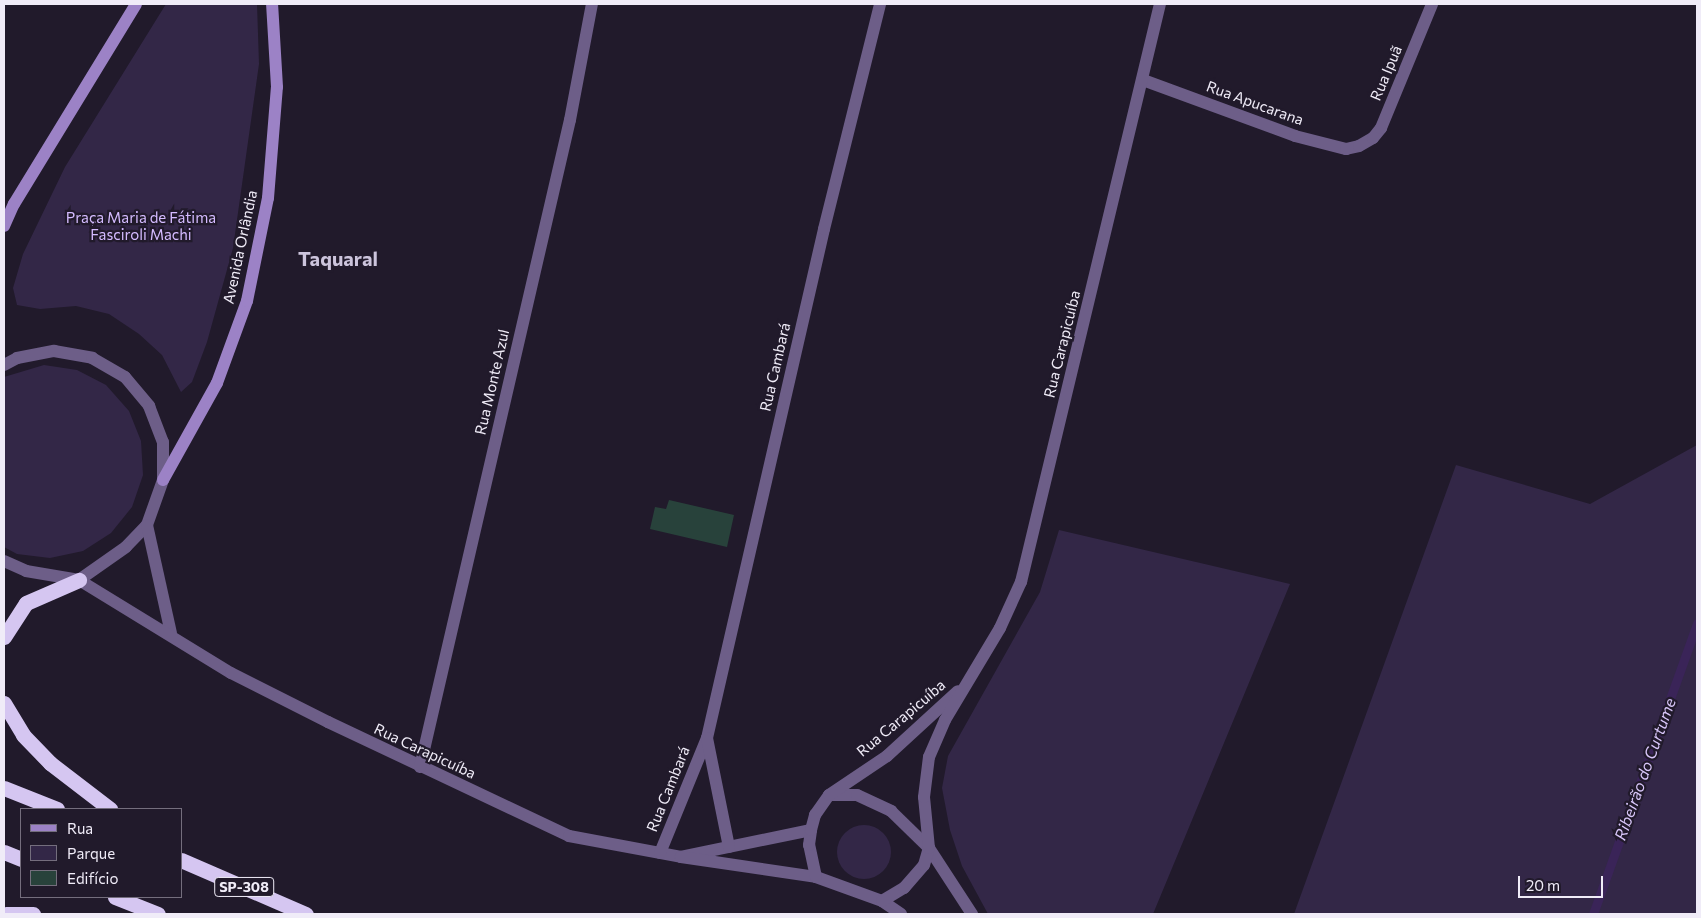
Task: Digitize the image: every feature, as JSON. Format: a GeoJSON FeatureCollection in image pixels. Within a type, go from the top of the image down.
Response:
{"type":"FeatureCollection","features":[{"type":"Feature","properties":{"kind":"highway"},"geometry":{"type":"LineString","coordinates":[[4,637],[26,603],[78,580]]}},
{"type":"Feature","properties":{"kind":"highway"},"geometry":{"type":"LineString","coordinates":[[4,704],[23,735],[50,763],[109,808]]}},
{"type":"Feature","properties":{"kind":"highway"},"geometry":{"type":"LineString","coordinates":[[4,788],[54,808]]}},
{"type":"Feature","properties":{"kind":"highway"},"geometry":{"type":"LineString","coordinates":[[4,852],[20,859]]}},
{"type":"Feature","properties":{"kind":"highway","name":"SP-308"},"geometry":{"type":"LineString","coordinates":[[182,860],[306,914]]}},
{"type":"Feature","properties":{"kind":"highway"},"geometry":{"type":"LineString","coordinates":[[118,898],[158,914]]}},
{"type":"Feature","properties":{"kind":"highway"},"geometry":{"type":"LineString","coordinates":[[6,914],[32,914]]}},
{"type":"Feature","properties":{"kind":"street"},"geometry":{"type":"LineString","coordinates":[[4,226],[29,178],[136,4]]}},
{"type":"Feature","properties":{"kind":"street","name":"Avenida Orlândia"},"geometry":{"type":"LineString","coordinates":[[163,480],[217,383],[247,301],[268,198],[277,87],[272,4]]}},
{"type":"Feature","properties":{"kind":"street","name":"Rua Monte Azul"},"geometry":{"type":"LineString","coordinates":[[420,767],[570,120],[592,4]]}},
{"type":"Feature","properties":{"kind":"street","name":"Rua Cambará"},"geometry":{"type":"LineString","coordinates":[[660,853],[707,738],[824,228],[880,4]]}},
{"type":"Feature","properties":{"kind":"street","name":"Rua Carapicuíba"},"geometry":{"type":"LineString","coordinates":[[4,561],[26,571],[78,580],[171,633],[231,673],[420,767],[569,836],[681,857],[816,877],[882,901],[909,882],[924,865],[929,848],[924,797],[929,757],[968,682],[1000,628],[1021,582],[1160,4]]}},
{"type":"Feature","properties":{"kind":"street","name":"Rua Ipuã"},"geometry":{"type":"LineString","coordinates":[[1359,146],[1373,138],[1380,128],[1432,4]]}},
{"type":"Feature","properties":{"kind":"street","name":"Rua Apucarana"},"geometry":{"type":"LineString","coordinates":[[1142,80],[1295,136],[1346,149],[1359,146]]}},
{"type":"Feature","properties":{"kind":"street"},"geometry":{"type":"LineString","coordinates":[[4,365],[17,358],[54,351],[92,358],[125,377],[149,406],[163,442],[163,480],[147,525],[126,547],[78,580]]}},
{"type":"Feature","properties":{"kind":"street"},"geometry":{"type":"LineString","coordinates":[[147,525],[171,633]]}},
{"type":"Feature","properties":{"kind":"street","name":"Rua Carapicuíba"},"geometry":{"type":"LineString","coordinates":[[816,877],[808,845],[810,830],[815,815],[829,795],[887,756],[968,682]]}},
{"type":"Feature","properties":{"kind":"street","name":"Rua Cambará"},"geometry":{"type":"LineString","coordinates":[[707,738],[729,847]]}},
{"type":"Feature","properties":{"kind":"street"},"geometry":{"type":"LineString","coordinates":[[829,795],[857,795],[879,803],[929,848],[972,914]]}},
{"type":"Feature","properties":{"kind":"street","name":"Rua Carapicuíba"},"geometry":{"type":"LineString","coordinates":[[681,857],[810,830]]}},
{"type":"Feature","properties":{"kind":"street"},"geometry":{"type":"LineString","coordinates":[[882,901],[902,914]]}},
{"type":"Feature","properties":{"kind":"green space","name":"Praça Maria de Fátima Fasciroli Machi"},"geometry":{"type":"Polygon","coordinates":[[[166,4],[257,4],[259,64],[233,248],[207,342],[192,382],[181,392],[162,355],[139,334],[109,314],[76,306],[40,309],[17,305],[13,288],[23,254],[65,167],[166,4]]]}},
{"type":"Feature","properties":{"kind":"green space"},"geometry":{"type":"Polygon","coordinates":[[[44,365],[77,370],[106,385],[129,411],[141,441],[143,475],[132,507],[111,533],[83,551],[50,558],[17,554],[4,547],[4,377],[44,365]]]}},
{"type":"Feature","properties":{"kind":"green space"},"geometry":{"type":"Polygon","coordinates":[[[1697,445],[1697,914],[1294,914],[1456,465],[1590,504],[1697,445]]]}},
{"type":"Feature","properties":{"kind":"green space"},"geometry":{"type":"Polygon","coordinates":[[[1059,530],[1290,584],[1153,914],[988,914],[962,866],[950,830],[942,788],[948,756],[1040,592],[1059,530]]]}},
{"type":"Feature","properties":{"kind":"green space"},"geometry":{"type":"Polygon","coordinates":[[[859,825],[869,825],[879,829],[887,837],[891,852],[887,867],[879,875],[869,879],[859,879],[849,875],[841,867],[837,857],[837,847],[841,837],[849,829],[859,825]]]}},
{"type":"Feature","properties":{"kind":"building"},"geometry":{"type":"Polygon","coordinates":[[[669,500],[734,515],[727,547],[650,529],[655,507],[666,509],[669,500]]]}},
{"type":"Feature","properties":{"kind":"waterway","name":"Ribeirão do Curtume"},"geometry":{"type":"LineString","coordinates":[[1593,914],[1697,623]]}},
{"type":"Feature","properties":{"kind":"district","name":"Taquaral"},"geometry":{"type":"Point","coordinates":[338,258]}}]}
